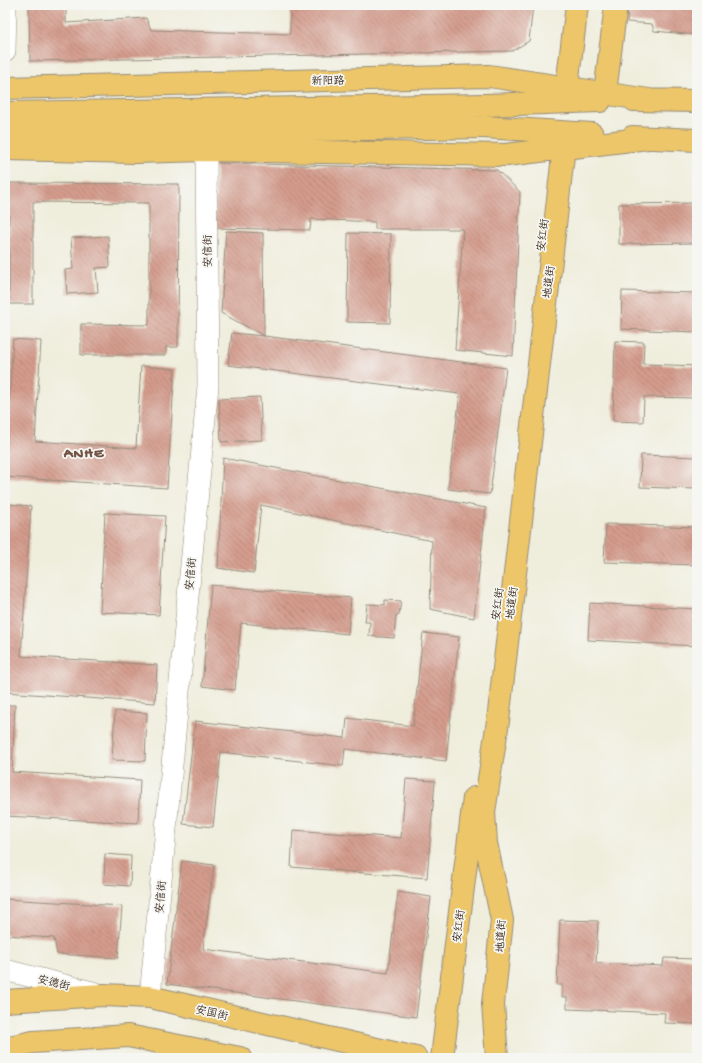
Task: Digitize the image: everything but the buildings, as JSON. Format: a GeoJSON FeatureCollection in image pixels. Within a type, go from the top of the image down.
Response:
{"type":"FeatureCollection","features":[{"type":"Feature","properties":{"kind":"main road"},"geometry":{"type":"LineString","coordinates":[[567,86],[577,5]]}},
{"type":"Feature","properties":{"kind":"main road"},"geometry":{"type":"LineString","coordinates":[[605,93],[616,5]]}},
{"type":"Feature","properties":{"kind":"main road","name":"新阳路"},"geometry":{"type":"LineString","coordinates":[[5,88],[489,76],[567,86],[649,100]]}},
{"type":"Feature","properties":{"kind":"main road","name":"新阳路"},"geometry":{"type":"LineString","coordinates":[[5,113],[485,105],[649,100],[697,101]]}},
{"type":"Feature","properties":{"kind":"main road"},"geometry":{"type":"LineString","coordinates":[[5,135],[484,127],[697,140]]}},
{"type":"Feature","properties":{"kind":"main road"},"geometry":{"type":"LineString","coordinates":[[5,150],[136,152],[206,150],[506,155],[648,138]]}},
{"type":"Feature","properties":{"kind":"main road","name":"安红街"},"geometry":{"type":"LineString","coordinates":[[442,1058],[558,149]]}},
{"type":"Feature","properties":{"kind":"main road","name":"地道街"},"geometry":{"type":"LineString","coordinates":[[497,1058],[493,1004],[502,920],[486,843],[484,812],[498,721],[558,149]]}},
{"type":"Feature","properties":{"kind":"main road","name":"安国街"},"geometry":{"type":"LineString","coordinates":[[5,1001],[103,994],[150,997],[416,1058]]}},
{"type":"Feature","properties":{"kind":"main road"},"geometry":{"type":"LineString","coordinates":[[5,1048],[33,1042],[128,1036],[240,1058]]}},
{"type":"Feature","properties":{"kind":"street"},"geometry":{"type":"LineString","coordinates":[[5,51],[6,5]]}},
{"type":"Feature","properties":{"kind":"street","name":"安信街"},"geometry":{"type":"LineString","coordinates":[[150,997],[208,386],[206,150]]}},
{"type":"Feature","properties":{"kind":"street","name":"安德街"},"geometry":{"type":"LineString","coordinates":[[5,970],[103,994]]}},
{"type":"Feature","properties":{"kind":"district","name":"ANHE"},"geometry":{"type":"Point","coordinates":[84,452]}}]}
